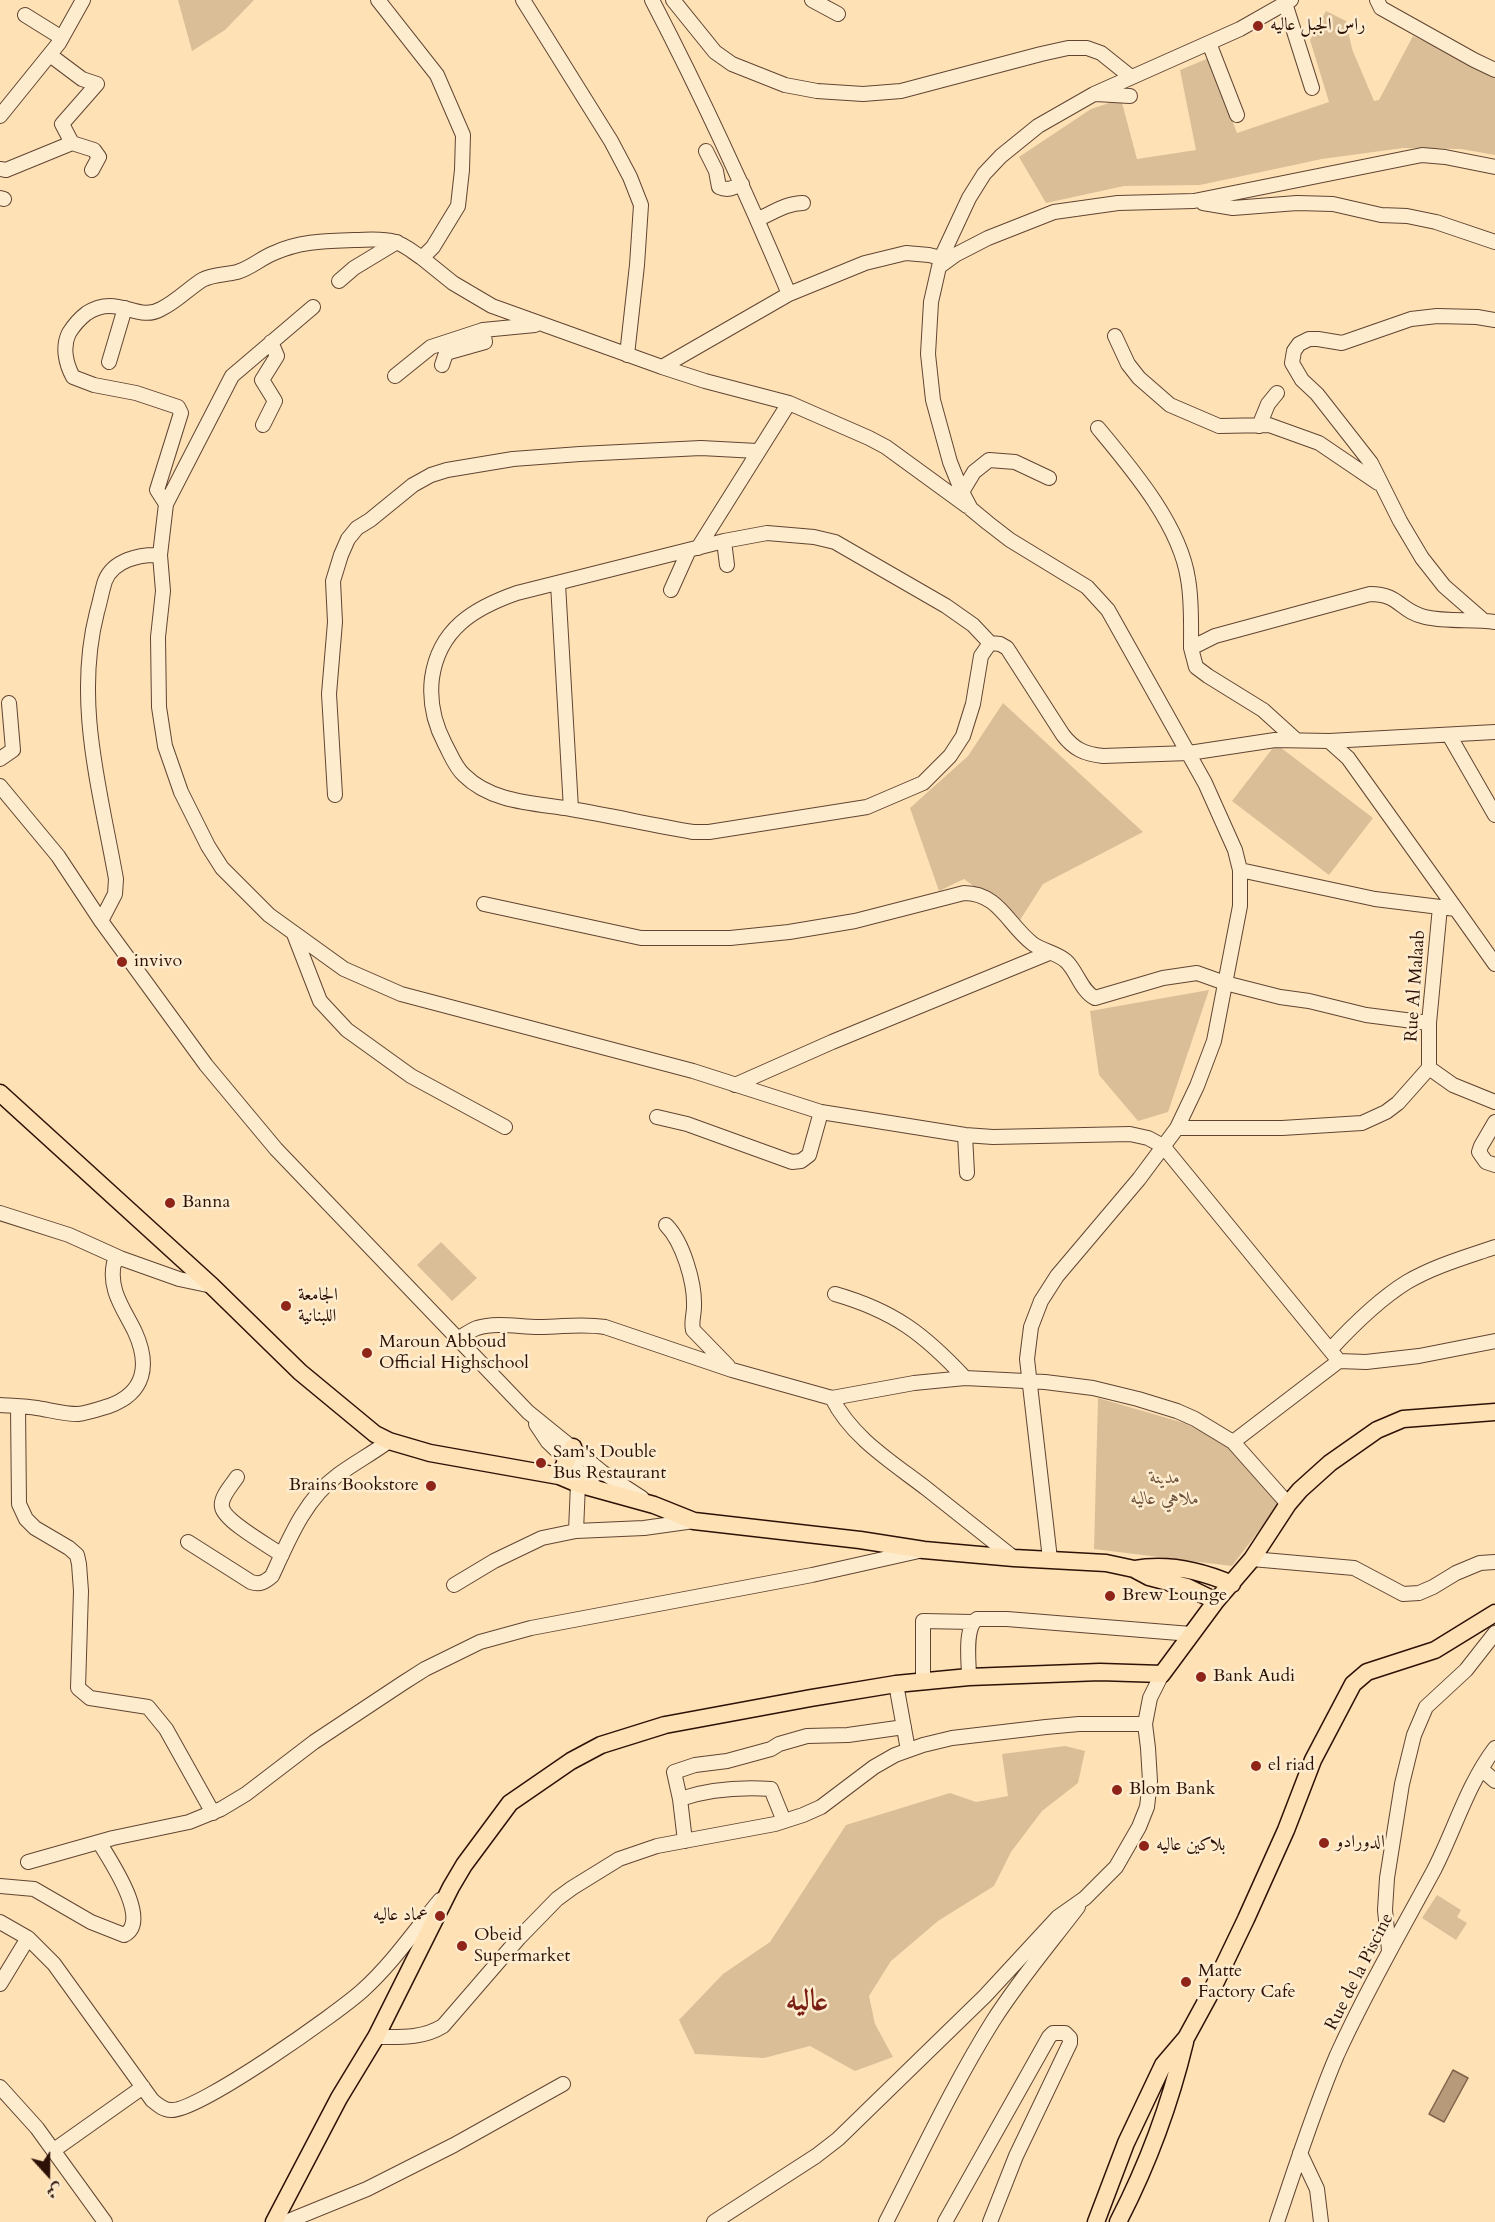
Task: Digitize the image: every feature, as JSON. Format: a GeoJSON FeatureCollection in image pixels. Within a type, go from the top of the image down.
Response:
{"type":"FeatureCollection","features":[{"type":"Feature","properties":{"kind":"main road"},"geometry":{"type":"LineString","coordinates":[[0,1093],[212,1286],[308,1378],[359,1423],[390,1441],[449,1457],[558,1476],[578,1484],[654,1505],[694,1521],[860,1540],[924,1550],[1106,1563],[1134,1569],[1149,1577],[1187,1587],[1216,1601]]}},
{"type":"Feature","properties":{"kind":"main road"},"geometry":{"type":"LineString","coordinates":[[274,2222],[339,2098],[376,2037],[451,1887],[485,1834],[510,1803],[571,1761],[601,1745],[628,1735],[676,1723],[896,1684],[969,1677],[1100,1672],[1162,1674],[1216,1601],[1252,1559],[1288,1504],[1330,1463],[1377,1430],[1403,1419],[1495,1412]]}},
{"type":"Feature","properties":{"kind":"main road"},"geometry":{"type":"LineString","coordinates":[[558,1476],[569,1454]]}},
{"type":"Feature","properties":{"kind":"main road"},"geometry":{"type":"LineString","coordinates":[[1134,1569],[1152,1566],[1195,1571],[1215,1576],[1232,1584]]}},
{"type":"Feature","properties":{"kind":"main road"},"geometry":{"type":"LineString","coordinates":[[1187,1587],[1195,1571]]}},
{"type":"Feature","properties":{"kind":"main road"},"geometry":{"type":"LineString","coordinates":[[1118,2222],[1135,2189],[1172,2090],[1186,2038],[1246,1920],[1286,1830],[1313,1760],[1353,1684],[1367,1672],[1435,1650],[1495,1613]]}},
{"type":"Feature","properties":{"kind":"main road"},"geometry":{"type":"LineString","coordinates":[[1096,2222],[1126,2143],[1163,2065],[1186,2038]]}},
{"type":"Feature","properties":{"kind":"main road"},"geometry":{"type":"LineString","coordinates":[[1126,2143],[1149,2151]]}},
{"type":"Feature","properties":{"kind":"street"},"geometry":{"type":"LineString","coordinates":[[67,0],[75,15]]}},
{"type":"Feature","properties":{"kind":"street"},"geometry":{"type":"LineString","coordinates":[[0,116],[50,55],[83,0]]}},
{"type":"Feature","properties":{"kind":"street"},"geometry":{"type":"LineString","coordinates":[[378,0],[437,75],[463,135],[458,206],[433,247],[422,258]]}},
{"type":"Feature","properties":{"kind":"street"},"geometry":{"type":"LineString","coordinates":[[524,0],[611,141],[630,177],[641,205],[638,265],[627,355]]}},
{"type":"Feature","properties":{"kind":"street"},"geometry":{"type":"LineString","coordinates":[[652,0],[705,104],[758,219],[789,294]]}},
{"type":"Feature","properties":{"kind":"street"},"geometry":{"type":"LineString","coordinates":[[673,0],[715,52],[732,64],[785,85],[817,92],[863,94],[902,92],[1068,48],[1087,48],[1101,53],[1131,76]]}},
{"type":"Feature","properties":{"kind":"street"},"geometry":{"type":"LineString","coordinates":[[812,0],[838,14]]}},
{"type":"Feature","properties":{"kind":"street"},"geometry":{"type":"LineString","coordinates":[[1377,0],[1381,8],[1495,70]]}},
{"type":"Feature","properties":{"kind":"street"},"geometry":{"type":"LineString","coordinates":[[971,509],[950,462],[933,400],[928,364],[931,302],[940,262],[969,198],[984,174],[1038,126],[1094,94],[1248,25],[1289,1],[1312,88]]}},
{"type":"Feature","properties":{"kind":"street"},"geometry":{"type":"LineString","coordinates":[[25,15],[62,38]]}},
{"type":"Feature","properties":{"kind":"street"},"geometry":{"type":"LineString","coordinates":[[1209,43],[1237,115]]}},
{"type":"Feature","properties":{"kind":"street"},"geometry":{"type":"LineString","coordinates":[[50,55],[82,79],[97,84],[62,124],[72,143]]}},
{"type":"Feature","properties":{"kind":"street"},"geometry":{"type":"LineString","coordinates":[[1094,94],[1130,96]]}},
{"type":"Feature","properties":{"kind":"street"},"geometry":{"type":"LineString","coordinates":[[0,169],[6,170],[72,143],[94,150],[99,157],[92,170]]}},
{"type":"Feature","properties":{"kind":"street"},"geometry":{"type":"LineString","coordinates":[[706,151],[716,171],[719,187],[731,189],[742,184]]}},
{"type":"Feature","properties":{"kind":"street"},"geometry":{"type":"LineString","coordinates":[[940,262],[988,238],[1054,212],[1118,203],[1194,201],[1422,155],[1495,167]]}},
{"type":"Feature","properties":{"kind":"street"},"geometry":{"type":"LineString","coordinates":[[1194,201],[1233,208],[1297,203],[1333,204],[1381,215],[1407,216],[1436,222],[1495,242]]}},
{"type":"Feature","properties":{"kind":"street"},"geometry":{"type":"LineString","coordinates":[[758,219],[780,208],[803,203]]}},
{"type":"Feature","properties":{"kind":"street"},"geometry":{"type":"LineString","coordinates":[[166,504],[158,490],[179,423],[181,413],[178,407],[136,393],[73,377],[66,358],[68,337],[74,326],[93,310],[106,305],[149,314],[160,310],[204,279],[237,272],[274,253],[333,239],[378,239],[397,242],[478,299],[515,315],[705,381],[789,403],[869,438],[886,447],[1010,540],[1087,587],[1096,595],[1108,610],[1205,783],[1235,850],[1240,870],[1240,906],[1214,1041],[1177,1128],[1139,1179],[1057,1276],[1041,1301],[1031,1327],[1028,1341],[1029,1382],[1050,1559]]}},
{"type":"Feature","properties":{"kind":"street"},"geometry":{"type":"LineString","coordinates":[[339,282],[354,268],[397,242]]}},
{"type":"Feature","properties":{"kind":"street"},"geometry":{"type":"LineString","coordinates":[[662,367],[789,294],[865,263],[906,253],[929,255],[940,262]]}},
{"type":"Feature","properties":{"kind":"street"},"geometry":{"type":"LineString","coordinates":[[313,306],[231,376],[212,400],[166,504],[160,555],[163,591],[158,637],[159,707],[165,746],[174,774],[208,846],[222,868],[269,915],[294,934],[344,969],[401,994],[735,1084],[759,1094],[820,1112],[965,1135],[993,1137],[1130,1134],[1148,1138],[1162,1146],[1339,1361]]}},
{"type":"Feature","properties":{"kind":"street"},"geometry":{"type":"LineString","coordinates":[[109,362],[125,308]]}},
{"type":"Feature","properties":{"kind":"street"},"geometry":{"type":"LineString","coordinates":[[1489,621],[1444,585],[1422,558],[1371,463],[1317,394],[1302,380],[1292,363],[1294,351],[1299,344],[1309,339],[1342,343],[1411,319],[1437,316],[1477,316],[1495,320]]}},
{"type":"Feature","properties":{"kind":"street"},"geometry":{"type":"LineString","coordinates":[[395,375],[431,347],[483,330],[543,324]]}},
{"type":"Feature","properties":{"kind":"street"},"geometry":{"type":"LineString","coordinates":[[442,365],[446,353],[485,342],[483,330]]}},
{"type":"Feature","properties":{"kind":"street"},"geometry":{"type":"LineString","coordinates":[[1114,336],[1133,371],[1170,405],[1220,426],[1269,425],[1318,443],[1383,486]]}},
{"type":"Feature","properties":{"kind":"street"},"geometry":{"type":"LineString","coordinates":[[263,425],[275,401],[262,380],[277,356],[271,342]]}},
{"type":"Feature","properties":{"kind":"street"},"geometry":{"type":"LineString","coordinates":[[1259,426],[1268,404],[1277,393]]}},
{"type":"Feature","properties":{"kind":"street"},"geometry":{"type":"LineString","coordinates":[[671,590],[694,549],[789,403]]}},
{"type":"Feature","properties":{"kind":"street"},"geometry":{"type":"LineString","coordinates":[[1098,428],[1137,475],[1181,551],[1188,579],[1191,648],[1196,667],[1263,710],[1295,739]]}},
{"type":"Feature","properties":{"kind":"street"},"geometry":{"type":"LineString","coordinates":[[335,795],[329,694],[334,622],[333,581],[348,539],[357,528],[370,520],[403,491],[431,475],[447,470],[513,459],[580,454],[701,448],[757,451]]}},
{"type":"Feature","properties":{"kind":"street"},"geometry":{"type":"LineString","coordinates":[[962,492],[974,472],[989,460],[1015,462],[1049,478]]}},
{"type":"Feature","properties":{"kind":"street"},"geometry":{"type":"LineString","coordinates":[[990,643],[981,656],[971,714],[963,736],[950,756],[923,783],[867,807],[710,832],[693,832],[510,800],[489,792],[465,776],[456,765],[438,730],[430,704],[436,658],[455,628],[468,616],[491,602],[517,593],[724,541],[767,533],[814,537],[835,542],[946,606],[973,625],[990,643],[1000,644],[1013,654],[1063,735],[1072,746],[1089,754],[1103,756],[1189,753],[1295,739],[1329,741],[1495,732]]}},
{"type":"Feature","properties":{"kind":"street"},"geometry":{"type":"LineString","coordinates":[[724,541],[727,565]]}},
{"type":"Feature","properties":{"kind":"street"},"geometry":{"type":"LineString","coordinates":[[101,921],[115,894],[116,879],[89,725],[88,651],[106,579],[119,564],[127,560],[147,554],[160,555]]}},
{"type":"Feature","properties":{"kind":"street"},"geometry":{"type":"LineString","coordinates":[[558,584],[571,809]]}},
{"type":"Feature","properties":{"kind":"street"},"geometry":{"type":"LineString","coordinates":[[1191,648],[1215,636],[1370,594],[1392,596],[1404,608],[1425,617],[1489,621]]}},
{"type":"Feature","properties":{"kind":"street"},"geometry":{"type":"LineString","coordinates":[[0,759],[13,750],[9,703]]}},
{"type":"Feature","properties":{"kind":"street"},"geometry":{"type":"LineString","coordinates":[[1449,735],[1495,814]]}},
{"type":"Feature","properties":{"kind":"street"},"geometry":{"type":"LineString","coordinates":[[1329,741],[1348,758],[1495,964]]}},
{"type":"Feature","properties":{"kind":"street"},"geometry":{"type":"LineString","coordinates":[[0,786],[58,856],[101,921],[230,1095],[276,1149],[569,1454],[598,1490]]}},
{"type":"Feature","properties":{"kind":"street"},"geometry":{"type":"LineString","coordinates":[[1240,870],[1376,899],[1456,909]]}},
{"type":"Feature","properties":{"kind":"street"},"geometry":{"type":"LineString","coordinates":[[484,904],[641,938],[730,938],[789,932],[855,921],[964,893],[975,893],[993,901],[1032,943],[1067,962],[1087,991],[1095,998],[1163,978],[1197,973],[1280,997],[1320,1003],[1366,1015],[1429,1023]]}},
{"type":"Feature","properties":{"kind":"street","name":"Rue Al Malaab"},"geometry":{"type":"LineString","coordinates":[[1429,1068],[1429,1023],[1440,907]]}},
{"type":"Feature","properties":{"kind":"street"},"geometry":{"type":"LineString","coordinates":[[294,934],[320,1001],[347,1030],[411,1076],[505,1127]]}},
{"type":"Feature","properties":{"kind":"street"},"geometry":{"type":"LineString","coordinates":[[735,1084],[1049,953]]}},
{"type":"Feature","properties":{"kind":"street"},"geometry":{"type":"LineString","coordinates":[[1177,1128],[1282,1128],[1362,1123],[1386,1112],[1398,1103],[1429,1068],[1452,1085],[1495,1102]]}},
{"type":"Feature","properties":{"kind":"street"},"geometry":{"type":"LineString","coordinates":[[657,1117],[687,1124],[797,1162],[809,1155],[820,1112]]}},
{"type":"Feature","properties":{"kind":"street"},"geometry":{"type":"LineString","coordinates":[[1495,1122],[1479,1152],[1486,1162],[1495,1165]]}},
{"type":"Feature","properties":{"kind":"street"},"geometry":{"type":"LineString","coordinates":[[965,1135],[967,1173]]}},
{"type":"Feature","properties":{"kind":"street"},"geometry":{"type":"LineString","coordinates":[[0,1213],[69,1235],[120,1258],[178,1279],[212,1286]]}},
{"type":"Feature","properties":{"kind":"street"},"geometry":{"type":"LineString","coordinates":[[666,1225],[677,1239],[686,1263],[694,1299],[691,1324],[693,1330],[732,1370]]}},
{"type":"Feature","properties":{"kind":"street"},"geometry":{"type":"LineString","coordinates":[[1330,1350],[1382,1300],[1408,1281],[1434,1269],[1495,1248]]}},
{"type":"Feature","properties":{"kind":"street"},"geometry":{"type":"LineString","coordinates":[[0,1405],[80,1414],[117,1403],[129,1396],[140,1383],[143,1375],[140,1349],[135,1332],[117,1298],[112,1282],[114,1263],[120,1258]]}},
{"type":"Feature","properties":{"kind":"street"},"geometry":{"type":"LineString","coordinates":[[835,1294],[898,1318],[943,1354],[965,1378]]}},
{"type":"Feature","properties":{"kind":"street"},"geometry":{"type":"LineString","coordinates":[[457,1339],[476,1328],[487,1326],[539,1327],[590,1324],[616,1330],[732,1370],[832,1398],[914,1383],[965,1378],[1094,1389],[1138,1399],[1195,1419],[1233,1442],[1288,1504]]}},
{"type":"Feature","properties":{"kind":"street"},"geometry":{"type":"LineString","coordinates":[[1233,1442],[1339,1361],[1366,1362],[1419,1356],[1495,1341]]}},
{"type":"Feature","properties":{"kind":"street"},"geometry":{"type":"LineString","coordinates":[[832,1398],[837,1409],[851,1427],[882,1456],[1014,1558]]}},
{"type":"Feature","properties":{"kind":"street"},"geometry":{"type":"LineString","coordinates":[[18,1407],[19,1504],[26,1519],[35,1528],[69,1548],[77,1555],[79,1564],[81,1590],[78,1688],[90,1698],[148,1707],[166,1729],[213,1812]]}},
{"type":"Feature","properties":{"kind":"street"},"geometry":{"type":"LineString","coordinates":[[188,1542],[251,1582],[257,1584],[266,1582],[272,1576],[296,1525],[321,1490],[339,1474],[390,1441]]}},
{"type":"Feature","properties":{"kind":"street"},"geometry":{"type":"LineString","coordinates":[[569,1454],[654,1505]]}},
{"type":"Feature","properties":{"kind":"street"},"geometry":{"type":"LineString","coordinates":[[237,1477],[222,1500],[224,1513],[282,1555]]}},
{"type":"Feature","properties":{"kind":"street"},"geometry":{"type":"LineString","coordinates":[[576,1531],[578,1484]]}},
{"type":"Feature","properties":{"kind":"street"},"geometry":{"type":"LineString","coordinates":[[454,1586],[515,1550],[542,1538],[576,1531],[644,1528],[694,1521]]}},
{"type":"Feature","properties":{"kind":"street"},"geometry":{"type":"LineString","coordinates":[[28,1862],[99,1842],[189,1822],[213,1812],[246,1794],[314,1742],[425,1669],[480,1641],[531,1628],[812,1575],[924,1550]]}},
{"type":"Feature","properties":{"kind":"street"},"geometry":{"type":"LineString","coordinates":[[1252,1559],[1344,1566],[1369,1574],[1403,1594],[1419,1593],[1480,1563],[1495,1562]]}},
{"type":"Feature","properties":{"kind":"street"},"geometry":{"type":"LineString","coordinates":[[923,1681],[923,1622],[1007,1619],[1191,1634]]}},
{"type":"Feature","properties":{"kind":"street"},"geometry":{"type":"LineString","coordinates":[[969,1677],[969,1631],[973,1622]]}},
{"type":"Feature","properties":{"kind":"street"},"geometry":{"type":"LineString","coordinates":[[1389,1950],[1385,1910],[1387,1878],[1398,1804],[1414,1735],[1426,1707],[1466,1670],[1495,1633]]}},
{"type":"Feature","properties":{"kind":"street"},"geometry":{"type":"LineString","coordinates":[[886,2222],[964,2068],[994,2019],[1024,1974],[1085,1898],[1116,1867],[1139,1827],[1147,1807],[1150,1781],[1149,1748],[1145,1724],[1150,1698],[1162,1674]]}},
{"type":"Feature","properties":{"kind":"street"},"geometry":{"type":"LineString","coordinates":[[896,1684],[908,1750]]}},
{"type":"Feature","properties":{"kind":"street"},"geometry":{"type":"LineString","coordinates":[[376,2037],[422,2035],[434,2032],[443,2026],[519,1938],[565,1893],[619,1859],[648,1848],[784,1821],[820,1807],[874,1767],[908,1750],[952,1738],[1078,1724],[1145,1724]]}},
{"type":"Feature","properties":{"kind":"street"},"geometry":{"type":"LineString","coordinates":[[685,1841],[674,1772],[695,1765],[738,1758],[807,1736],[848,1735],[904,1727]]}},
{"type":"Feature","properties":{"kind":"street","name":"Rue de la Piscine"},"geometry":{"type":"LineString","coordinates":[[1277,2222],[1300,2153],[1337,2056],[1389,1950],[1436,1867],[1462,1805],[1495,1748]]}},
{"type":"Feature","properties":{"kind":"street"},"geometry":{"type":"LineString","coordinates":[[1481,1769],[1495,1781]]}},
{"type":"Feature","properties":{"kind":"street"},"geometry":{"type":"LineString","coordinates":[[680,1799],[704,1791],[742,1787],[771,1789],[784,1821]]}},
{"type":"Feature","properties":{"kind":"street"},"geometry":{"type":"LineString","coordinates":[[0,1886],[34,1889],[91,1922],[119,1934],[129,1933],[134,1923],[132,1906],[123,1882],[99,1842]]}},
{"type":"Feature","properties":{"kind":"street"},"geometry":{"type":"LineString","coordinates":[[0,1922],[28,1938],[54,1964],[152,2100],[161,2108],[172,2111],[187,2107],[286,2047],[314,2029],[364,1989],[451,1887]]}},
{"type":"Feature","properties":{"kind":"street"},"geometry":{"type":"LineString","coordinates":[[714,2222],[816,2157],[837,2139],[985,1996],[1058,1917],[1085,1898]]}},
{"type":"Feature","properties":{"kind":"street"},"geometry":{"type":"LineString","coordinates":[[0,1984],[28,1938]]}},
{"type":"Feature","properties":{"kind":"street"},"geometry":{"type":"LineString","coordinates":[[945,2222],[1049,2037],[1053,2033],[1065,2033],[1070,2038],[1070,2043],[1016,2156],[990,2222]]}},
{"type":"Feature","properties":{"kind":"street"},"geometry":{"type":"LineString","coordinates":[[286,2222],[367,2189],[454,2145],[563,2084]]}},
{"type":"Feature","properties":{"kind":"street"},"geometry":{"type":"LineString","coordinates":[[0,2087],[54,2150],[105,2222]]}},
{"type":"Feature","properties":{"kind":"street"},"geometry":{"type":"LineString","coordinates":[[54,2150],[143,2087]]}},
{"type":"Feature","properties":{"kind":"street"},"geometry":{"type":"LineString","coordinates":[[1300,2153],[1317,2189],[1321,2222]]}},
{"type":"Feature","properties":{"kind":"green space"},"geometry":{"type":"Polygon","coordinates":[[[178,0],[254,0],[225,30],[192,51],[178,0]]]}},
{"type":"Feature","properties":{"kind":"green space"},"geometry":{"type":"Polygon","coordinates":[[[1326,11],[1346,21],[1352,49],[1374,101],[1379,100],[1413,36],[1458,57],[1495,78],[1495,155],[1461,149],[1403,148],[1322,159],[1200,185],[1124,186],[1046,203],[1019,157],[1091,109],[1121,99],[1137,159],[1196,150],[1180,70],[1209,58],[1237,133],[1329,102],[1310,40],[1326,11]]]}},
{"type":"Feature","properties":{"kind":"green space"},"geometry":{"type":"Polygon","coordinates":[[[1003,703],[1143,832],[1043,884],[1020,920],[964,879],[939,891],[910,808],[968,756],[1003,703]]]}},
{"type":"Feature","properties":{"kind":"green space"},"geometry":{"type":"Polygon","coordinates":[[[1276,744],[1373,818],[1329,875],[1232,801],[1276,744]]]}},
{"type":"Feature","properties":{"kind":"green space"},"geometry":{"type":"Polygon","coordinates":[[[1209,990],[1168,1112],[1138,1121],[1099,1075],[1090,1011],[1209,990]]]}},
{"type":"Feature","properties":{"kind":"green space"},"geometry":{"type":"Polygon","coordinates":[[[441,1242],[477,1278],[452,1301],[417,1265],[441,1242]]]}},
{"type":"Feature","properties":{"kind":"green space","name":"مدينة ملاهي عاليه"},"geometry":{"type":"Polygon","coordinates":[[[1098,1398],[1184,1423],[1225,1443],[1280,1503],[1232,1566],[1094,1549],[1098,1398]]]}},
{"type":"Feature","properties":{"kind":"green space"},"geometry":{"type":"Polygon","coordinates":[[[1065,1746],[1085,1751],[1078,1783],[1042,1811],[1011,1852],[994,1886],[938,1921],[891,1961],[869,1996],[875,2024],[893,2057],[855,2071],[810,2046],[764,2058],[695,2054],[679,2020],[723,1974],[770,1942],[846,1825],[950,1793],[976,1802],[1008,1796],[1002,1754],[1065,1746]]]}},
{"type":"Feature","properties":{"kind":"green space"},"geometry":{"type":"Polygon","coordinates":[[[1437,1895],[1461,1910],[1457,1917],[1467,1923],[1456,1940],[1422,1918],[1437,1895]]]}},
{"type":"Feature","properties":{"kind":"shaded area"},"geometry":{"type":"Polygon","coordinates":[[[1453,2070],[1468,2078],[1444,2122],[1429,2114],[1453,2070]]]}},
{"type":"Feature","properties":{"kind":"place","name":"راس الجبل عاليه"},"geometry":{"type":"Point","coordinates":[1258,26]}},
{"type":"Feature","properties":{"kind":"place","name":"invivo"},"geometry":{"type":"Point","coordinates":[122,962]}},
{"type":"Feature","properties":{"kind":"place","name":"Banna"},"geometry":{"type":"Point","coordinates":[170,1203]}},
{"type":"Feature","properties":{"kind":"place","name":"الجامعة اللبنانية"},"geometry":{"type":"Point","coordinates":[286,1306]}},
{"type":"Feature","properties":{"kind":"place","name":"Maroun Abboud Official Highschool"},"geometry":{"type":"Point","coordinates":[367,1353]}},
{"type":"Feature","properties":{"kind":"place","name":"Sam's Double Bus Restaurant"},"geometry":{"type":"Point","coordinates":[541,1463]}},
{"type":"Feature","properties":{"kind":"place","name":"Brains Bookstore"},"geometry":{"type":"Point","coordinates":[431,1486]}},
{"type":"Feature","properties":{"kind":"place","name":"Brew Lounge"},"geometry":{"type":"Point","coordinates":[1110,1596]}},
{"type":"Feature","properties":{"kind":"place","name":"Bank Audi"},"geometry":{"type":"Point","coordinates":[1201,1677]}},
{"type":"Feature","properties":{"kind":"place","name":"el riad"},"geometry":{"type":"Point","coordinates":[1256,1766]}},
{"type":"Feature","properties":{"kind":"place","name":"Blom Bank"},"geometry":{"type":"Point","coordinates":[1117,1790]}},
{"type":"Feature","properties":{"kind":"place","name":"الدورادو"},"geometry":{"type":"Point","coordinates":[1324,1843]}},
{"type":"Feature","properties":{"kind":"place","name":"بلاكين عاليه"},"geometry":{"type":"Point","coordinates":[1144,1846]}},
{"type":"Feature","properties":{"kind":"place","name":"عماد عاليه"},"geometry":{"type":"Point","coordinates":[440,1916]}},
{"type":"Feature","properties":{"kind":"place","name":"Obeid Supermarket"},"geometry":{"type":"Point","coordinates":[462,1946]}},
{"type":"Feature","properties":{"kind":"place","name":"Matte Factory Cafe"},"geometry":{"type":"Point","coordinates":[1186,1982]}},
{"type":"Feature","properties":{"kind":"district","name":"عاليه"},"geometry":{"type":"Point","coordinates":[807,2003]}}]}
